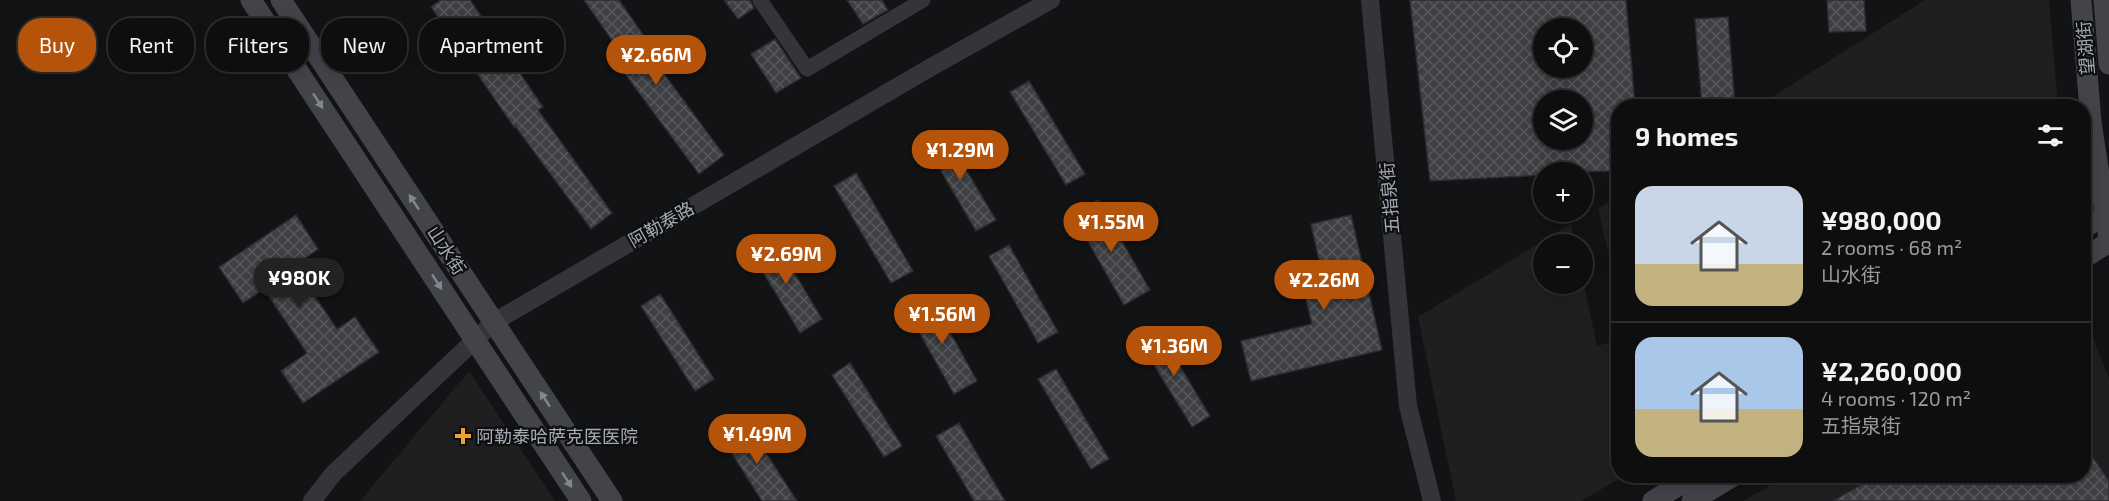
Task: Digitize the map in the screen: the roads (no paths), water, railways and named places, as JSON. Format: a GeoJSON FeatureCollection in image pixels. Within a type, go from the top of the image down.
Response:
{"type":"FeatureCollection","features":[{"type":"Feature","properties":{"kind":"main road","name":"山水街"},"geometry":{"type":"LineString","coordinates":[[251,0],[581,501]]}},
{"type":"Feature","properties":{"kind":"main road","name":"山水街"},"geometry":{"type":"LineString","coordinates":[[281,0],[612,501]]}},
{"type":"Feature","properties":{"kind":"main road","name":"望湖街"},"geometry":{"type":"LineString","coordinates":[[2081,0],[2089,99]]}},
{"type":"Feature","properties":{"kind":"main road","name":"望湖街"},"geometry":{"type":"LineString","coordinates":[[2104,0],[2109,64]]}},
{"type":"Feature","properties":{"kind":"main road","name":"望湖街"},"geometry":{"type":"LineString","coordinates":[[2091,123],[2107,213],[2109,241]]}},
{"type":"Feature","properties":{"kind":"main road"},"geometry":{"type":"LineString","coordinates":[[2091,223],[2107,213]]}},
{"type":"Feature","properties":{"kind":"main road"},"geometry":{"type":"LineString","coordinates":[[2091,253],[2109,241]]}},
{"type":"Feature","properties":{"kind":"main road"},"geometry":{"type":"LineString","coordinates":[[1653,501],[1683,483]]}},
{"type":"Feature","properties":{"kind":"main road"},"geometry":{"type":"LineString","coordinates":[[1692,501],[1722,483]]}},
{"type":"Feature","properties":{"kind":"street"},"geometry":{"type":"LineString","coordinates":[[760,0],[807,69],[923,0]]}},
{"type":"Feature","properties":{"kind":"street","name":"阿勒泰路"},"geometry":{"type":"LineString","coordinates":[[312,501],[333,474],[494,322],[922,72],[1051,0]]}},
{"type":"Feature","properties":{"kind":"street","name":"五指泉街"},"geometry":{"type":"LineString","coordinates":[[1370,0],[1408,406],[1432,501]]}},
{"type":"Feature","properties":{"kind":"place","name":"阿勒泰哈萨克医医院"},"geometry":{"type":"Point","coordinates":[463,436]}}]}
